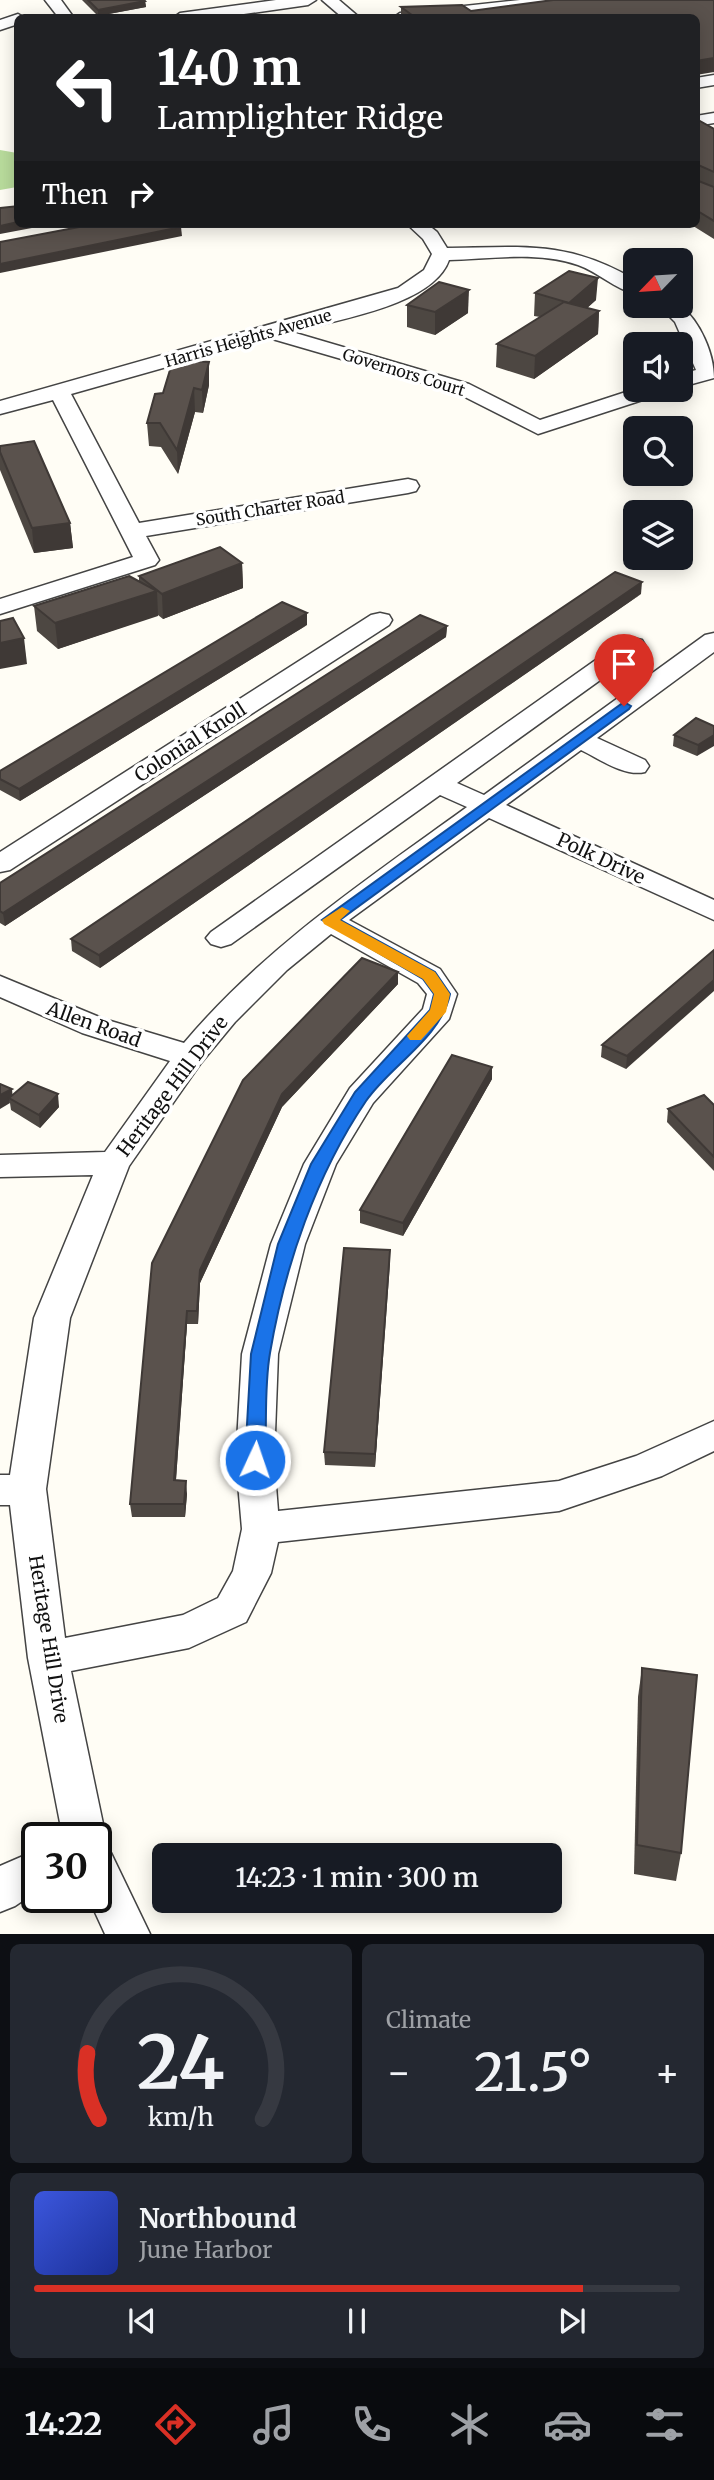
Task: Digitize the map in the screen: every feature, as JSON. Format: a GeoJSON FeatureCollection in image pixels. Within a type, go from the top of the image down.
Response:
{"type":"FeatureCollection","features":[{"type":"Feature","properties":{"kind":"street"},"geometry":{"type":"LineString","coordinates":[[180,0],[196,14]]}},
{"type":"Feature","properties":{"kind":"street"},"geometry":{"type":"LineString","coordinates":[[204,14],[308,0]]}},
{"type":"Feature","properties":{"kind":"street"},"geometry":{"type":"LineString","coordinates":[[330,0],[348,14]]}},
{"type":"Feature","properties":{"kind":"street"},"geometry":{"type":"LineString","coordinates":[[433,14],[560,0]]}},
{"type":"Feature","properties":{"kind":"street"},"geometry":{"type":"LineString","coordinates":[[470,14],[475,9]]}},
{"type":"Feature","properties":{"kind":"street"},"geometry":{"type":"LineString","coordinates":[[421,228],[430,236],[441,254],[540,254],[571,257],[623,282]]}},
{"type":"Feature","properties":{"kind":"street","name":"Harris Heights Avenue"},"geometry":{"type":"LineString","coordinates":[[0,408],[373,303],[413,288],[433,274],[441,254]]}},
{"type":"Feature","properties":{"kind":"street","name":"Governors Court"},"geometry":{"type":"LineString","coordinates":[[269,332],[462,388],[538,428],[623,400]]}},
{"type":"Feature","properties":{"kind":"street"},"geometry":{"type":"LineString","coordinates":[[693,339],[708,373],[693,378]]}},
{"type":"Feature","properties":{"kind":"street"},"geometry":{"type":"LineString","coordinates":[[0,607],[147,559],[59,391]]}},
{"type":"Feature","properties":{"kind":"street","name":"South Charter Road"},"geometry":{"type":"LineString","coordinates":[[131,531],[408,486]]}},
{"type":"Feature","properties":{"kind":"street","name":"Colonial Knoll"},"geometry":{"type":"LineString","coordinates":[[0,864],[380,620]]}},
{"type":"Feature","properties":{"kind":"street","name":"Heritage Hill Drive"},"geometry":{"type":"LineString","coordinates":[[82,1822],[13,1490],[52,1318],[114,1163],[190,1056],[224,1015],[259,980],[329,920],[714,640]]}},
{"type":"Feature","properties":{"kind":"street"},"geometry":{"type":"LineString","coordinates":[[220,938],[633,645]]}},
{"type":"Feature","properties":{"kind":"street"},"geometry":{"type":"LineString","coordinates":[[579,739],[636,766]]}},
{"type":"Feature","properties":{"kind":"street","name":"Polk Drive"},"geometry":{"type":"LineString","coordinates":[[436,783],[714,911]]}},
{"type":"Feature","properties":{"kind":"street"},"geometry":{"type":"LineString","coordinates":[[48,1658],[189,1630],[232,1610],[253,1573],[261,1530],[255,1460],[260,1354],[288,1244],[320,1164],[361,1096],[438,1012],[442,994],[429,976],[329,920]]}},
{"type":"Feature","properties":{"kind":"street","name":"Allen Road"},"geometry":{"type":"LineString","coordinates":[[7,999],[190,1056]]}},
{"type":"Feature","properties":{"kind":"street"},"geometry":{"type":"LineString","coordinates":[[0,1166],[114,1163]]}},
{"type":"Feature","properties":{"kind":"street"},"geometry":{"type":"LineString","coordinates":[[261,1530],[376,1514],[464,1508],[559,1496],[649,1466],[714,1435]]}},
{"type":"Feature","properties":{"kind":"street"},"geometry":{"type":"LineString","coordinates":[[0,1892],[21,1877]]}},
{"type":"Feature","properties":{"kind":"street"},"geometry":{"type":"LineString","coordinates":[[112,1900],[128,1934]]}},
{"type":"Feature","properties":{"kind":"green space"},"geometry":{"type":"Polygon","coordinates":[[[0,150],[14,152],[14,188],[0,190],[0,150]]]}},
{"type":"Feature","properties":{"kind":"building"},"geometry":{"type":"Polygon","coordinates":[[[88,0],[144,0],[145,1],[98,10],[88,0]]]}},
{"type":"Feature","properties":{"kind":"building"},"geometry":{"type":"Polygon","coordinates":[[[553,0],[714,0],[714,58],[700,60],[700,14],[411,14],[401,7],[462,5],[471,11],[553,0]]]}},
{"type":"Feature","properties":{"kind":"building"},"geometry":{"type":"Polygon","coordinates":[[[700,121],[714,129],[714,172],[700,166],[700,121]]]}},
{"type":"Feature","properties":{"kind":"building"},"geometry":{"type":"Polygon","coordinates":[[[700,182],[714,187],[714,221],[700,212],[700,182]]]}},
{"type":"Feature","properties":{"kind":"building"},"geometry":{"type":"Polygon","coordinates":[[[14,206],[14,223],[0,226],[0,208],[14,206]]]}},
{"type":"Feature","properties":{"kind":"building"},"geometry":{"type":"Polygon","coordinates":[[[74,228],[176,228],[0,264],[0,242],[74,228]]]}},
{"type":"Feature","properties":{"kind":"building"},"geometry":{"type":"Polygon","coordinates":[[[569,271],[598,278],[569,303],[535,293],[569,271]]]}},
{"type":"Feature","properties":{"kind":"building"},"geometry":{"type":"Polygon","coordinates":[[[439,282],[469,290],[435,312],[407,305],[439,282]]]}},
{"type":"Feature","properties":{"kind":"building"},"geometry":{"type":"Polygon","coordinates":[[[564,302],[599,311],[535,356],[497,344],[564,302]]]}},
{"type":"Feature","properties":{"kind":"building"},"geometry":{"type":"Polygon","coordinates":[[[173,360],[209,362],[202,390],[194,388],[177,450],[160,423],[147,423],[155,394],[163,393],[173,360]]]}},
{"type":"Feature","properties":{"kind":"building"},"geometry":{"type":"Polygon","coordinates":[[[34,441],[70,523],[32,528],[0,452],[0,446],[34,441]]]}},
{"type":"Feature","properties":{"kind":"building"},"geometry":{"type":"Polygon","coordinates":[[[220,547],[242,563],[162,594],[139,576],[220,547]]]}},
{"type":"Feature","properties":{"kind":"building"},"geometry":{"type":"Polygon","coordinates":[[[615,572],[642,582],[99,955],[71,939],[615,572]]]}},
{"type":"Feature","properties":{"kind":"building"},"geometry":{"type":"Polygon","coordinates":[[[129,576],[157,591],[55,623],[34,606],[129,576]]]}},
{"type":"Feature","properties":{"kind":"building"},"geometry":{"type":"Polygon","coordinates":[[[282,602],[307,613],[19,789],[0,779],[0,771],[282,602]]]}},
{"type":"Feature","properties":{"kind":"building"},"geometry":{"type":"Polygon","coordinates":[[[420,615],[447,626],[3,913],[0,911],[0,883],[420,615]]]}},
{"type":"Feature","properties":{"kind":"building"},"geometry":{"type":"Polygon","coordinates":[[[13,618],[24,638],[0,643],[0,621],[13,618]]]}},
{"type":"Feature","properties":{"kind":"building"},"geometry":{"type":"Polygon","coordinates":[[[696,718],[714,726],[714,735],[698,745],[674,735],[696,718]]]}},
{"type":"Feature","properties":{"kind":"building"},"geometry":{"type":"Polygon","coordinates":[[[714,950],[714,980],[627,1056],[602,1045],[714,950]]]}},
{"type":"Feature","properties":{"kind":"building"},"geometry":{"type":"Polygon","coordinates":[[[362,958],[398,972],[282,1094],[200,1270],[197,1311],[187,1311],[174,1480],[186,1481],[184,1504],[130,1504],[152,1263],[243,1080],[362,958]]]}},
{"type":"Feature","properties":{"kind":"building"},"geometry":{"type":"Polygon","coordinates":[[[452,1055],[492,1067],[403,1223],[360,1210],[452,1055]]]}},
{"type":"Feature","properties":{"kind":"building"},"geometry":{"type":"Polygon","coordinates":[[[28,1082],[58,1094],[39,1115],[9,1098],[28,1082]]]}},
{"type":"Feature","properties":{"kind":"building"},"geometry":{"type":"Polygon","coordinates":[[[0,1084],[12,1089],[0,1095],[0,1084]]]}},
{"type":"Feature","properties":{"kind":"building"},"geometry":{"type":"Polygon","coordinates":[[[704,1095],[714,1105],[714,1157],[668,1109],[704,1095]]]}},
{"type":"Feature","properties":{"kind":"building"},"geometry":{"type":"Polygon","coordinates":[[[344,1248],[390,1250],[375,1454],[324,1452],[344,1248]]]}},
{"type":"Feature","properties":{"kind":"building"},"geometry":{"type":"Polygon","coordinates":[[[642,1668],[697,1675],[681,1853],[637,1845],[642,1668]]]}},
{"type":"Feature","properties":{"kind":"slow traffic"},"geometry":{"type":"LineString","coordinates":[[342,911],[329,920],[429,976],[442,994],[438,1012],[416,1036]]}},
{"type":"Feature","properties":{"kind":"route"},"geometry":{"type":"LineString","coordinates":[[255,1460],[260,1354],[288,1244],[320,1164],[361,1096],[438,1012],[442,994],[429,976],[329,920],[624,706]]}}]}
